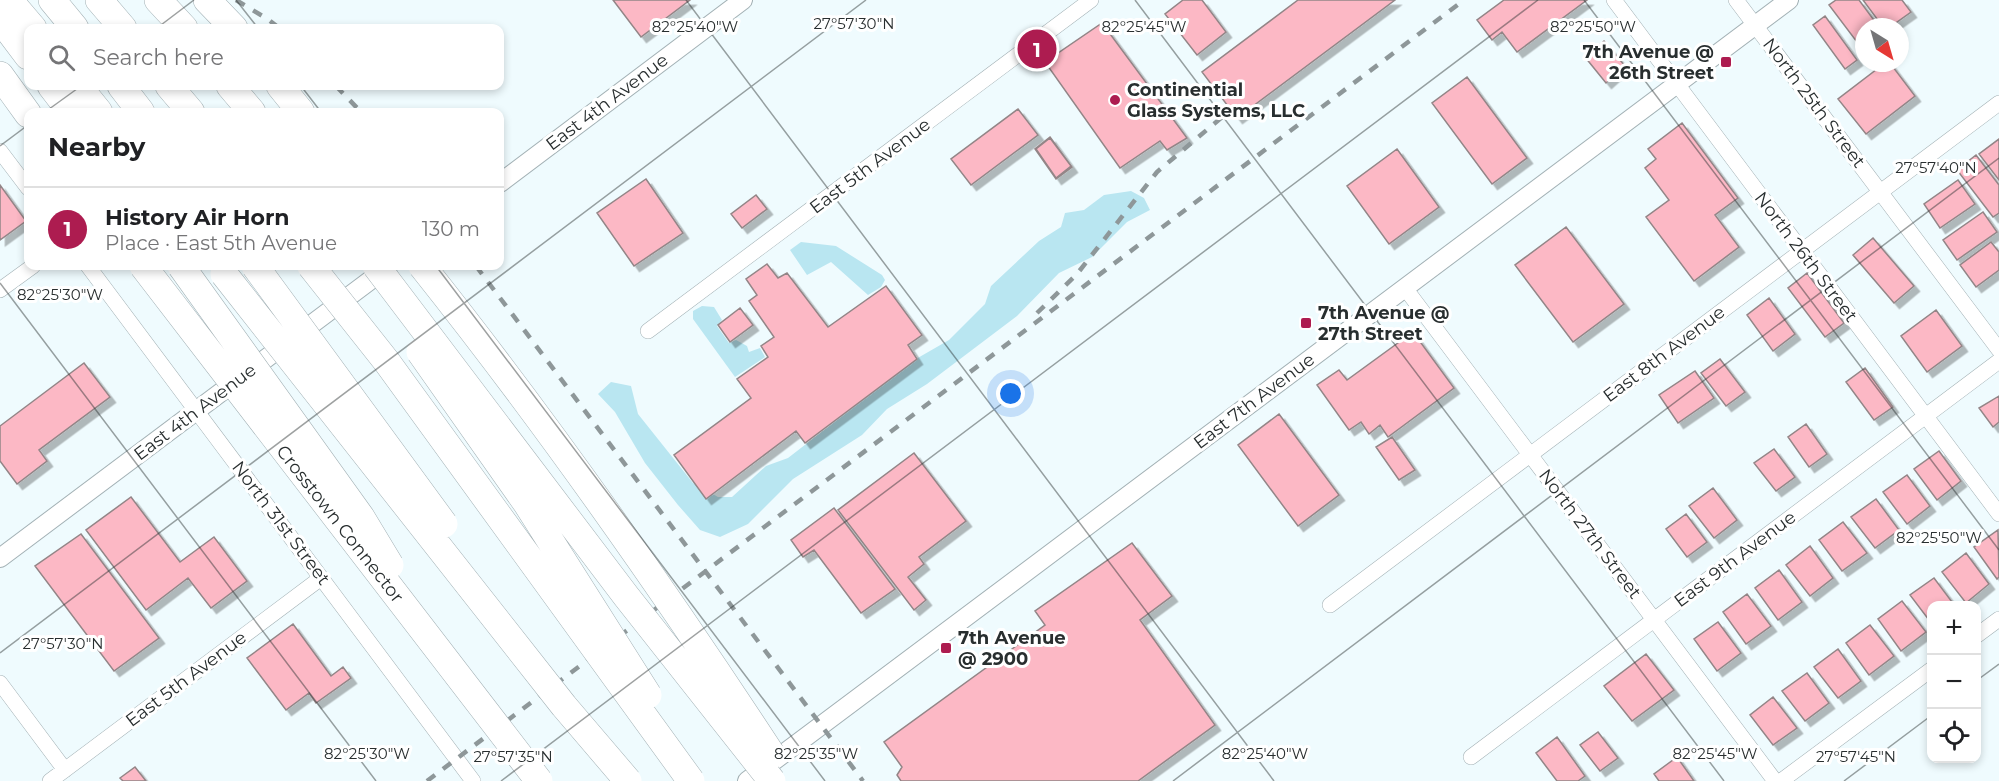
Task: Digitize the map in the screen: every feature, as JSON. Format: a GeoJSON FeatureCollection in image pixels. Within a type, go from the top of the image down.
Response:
{"type":"FeatureCollection","features":[{"type":"Feature","properties":{"kind":"highway"},"geometry":{"type":"LineString","coordinates":[[9,0],[30,24]]}},
{"type":"Feature","properties":{"kind":"highway"},"geometry":{"type":"LineString","coordinates":[[52,0],[72,24]]}},
{"type":"Feature","properties":{"kind":"highway"},"geometry":{"type":"LineString","coordinates":[[99,0],[120,24]]}},
{"type":"Feature","properties":{"kind":"highway"},"geometry":{"type":"LineString","coordinates":[[158,0],[179,24]]}},
{"type":"Feature","properties":{"kind":"highway"},"geometry":{"type":"LineString","coordinates":[[207,0],[231,24]]}},
{"type":"Feature","properties":{"kind":"highway"},"geometry":{"type":"LineString","coordinates":[[218,0],[233,24]]}},
{"type":"Feature","properties":{"kind":"highway"},"geometry":{"type":"LineString","coordinates":[[0,19],[24,51]]}},
{"type":"Feature","properties":{"kind":"highway"},"geometry":{"type":"LineString","coordinates":[[0,75],[24,108]]}},
{"type":"Feature","properties":{"kind":"highway"},"geometry":{"type":"LineString","coordinates":[[54,90],[68,108]]}},
{"type":"Feature","properties":{"kind":"highway"},"geometry":{"type":"LineString","coordinates":[[81,90],[96,108]]}},
{"type":"Feature","properties":{"kind":"highway"},"geometry":{"type":"LineString","coordinates":[[124,90],[138,108]]}},
{"type":"Feature","properties":{"kind":"highway"},"geometry":{"type":"LineString","coordinates":[[172,90],[187,108]]}},
{"type":"Feature","properties":{"kind":"highway"},"geometry":{"type":"LineString","coordinates":[[233,90],[249,108]]}},
{"type":"Feature","properties":{"kind":"highway"},"geometry":{"type":"LineString","coordinates":[[283,90],[298,108]]}},
{"type":"Feature","properties":{"kind":"highway","name":"Crosstown Connector"},"geometry":{"type":"LineString","coordinates":[[146,270],[538,781]]}},
{"type":"Feature","properties":{"kind":"highway"},"geometry":{"type":"LineString","coordinates":[[184,270],[361,517],[468,689]]}},
{"type":"Feature","properties":{"kind":"highway"},"geometry":{"type":"LineString","coordinates":[[221,270],[564,706],[631,781]]}},
{"type":"Feature","properties":{"kind":"highway"},"geometry":{"type":"LineString","coordinates":[[258,270],[631,781]]}},
{"type":"Feature","properties":{"kind":"highway"},"geometry":{"type":"LineString","coordinates":[[314,270],[387,362],[691,781]]}},
{"type":"Feature","properties":{"kind":"highway"},"geometry":{"type":"LineString","coordinates":[[361,270],[527,504],[615,640],[699,781]]}},
{"type":"Feature","properties":{"kind":"highway"},"geometry":{"type":"LineString","coordinates":[[379,270],[626,596],[772,781]]}},
{"type":"Feature","properties":{"kind":"highway"},"geometry":{"type":"LineString","coordinates":[[425,270],[504,370],[600,501],[789,781]]}},
{"type":"Feature","properties":{"kind":"street","name":"East 4th Avenue"},"geometry":{"type":"LineString","coordinates":[[504,180],[743,0]]}},
{"type":"Feature","properties":{"kind":"street","name":"East 5th Avenue"},"geometry":{"type":"LineString","coordinates":[[648,331],[1091,0]]}},
{"type":"Feature","properties":{"kind":"street","name":"North 26th Street"},"geometry":{"type":"LineString","coordinates":[[1614,0],[1999,514]]}},
{"type":"Feature","properties":{"kind":"street","name":"North 25th Street"},"geometry":{"type":"LineString","coordinates":[[1736,0],[1999,350]]}},
{"type":"Feature","properties":{"kind":"street","name":"East 7th Avenue"},"geometry":{"type":"LineString","coordinates":[[747,781],[1789,0]]}},
{"type":"Feature","properties":{"kind":"street","name":"East 8th Avenue"},"geometry":{"type":"LineString","coordinates":[[1330,605],[1999,104]]}},
{"type":"Feature","properties":{"kind":"street"},"geometry":{"type":"LineString","coordinates":[[0,151],[24,183]]}},
{"type":"Feature","properties":{"kind":"street"},"geometry":{"type":"LineString","coordinates":[[0,290],[28,270]]}},
{"type":"Feature","properties":{"kind":"street","name":"North 31st Street"},"geometry":{"type":"LineString","coordinates":[[91,270],[473,781]]}},
{"type":"Feature","properties":{"kind":"street","name":"East 4th Avenue"},"geometry":{"type":"LineString","coordinates":[[0,558],[384,270]]}},
{"type":"Feature","properties":{"kind":"street","name":"North 27th Street"},"geometry":{"type":"LineString","coordinates":[[1405,288],[1774,781]]}},
{"type":"Feature","properties":{"kind":"street","name":"East 9th Avenue"},"geometry":{"type":"LineString","coordinates":[[1471,757],[1999,361]]}},
{"type":"Feature","properties":{"kind":"street","name":"East 5th Avenue"},"geometry":{"type":"LineString","coordinates":[[50,781],[321,578]]}},
{"type":"Feature","properties":{"kind":"street"},"geometry":{"type":"LineString","coordinates":[[1981,633],[1999,619]]}},
{"type":"Feature","properties":{"kind":"street"},"geometry":{"type":"LineString","coordinates":[[1780,781],[1927,673]]}},
{"type":"Feature","properties":{"kind":"street"},"geometry":{"type":"LineString","coordinates":[[0,683],[65,770]]}},
{"type":"Feature","properties":{"kind":"shaded area"},"geometry":{"type":"Polygon","coordinates":[[[1131,191],[1144,198],[1150,210],[1127,222],[1092,257],[1059,273],[1017,316],[927,384],[887,409],[862,435],[793,479],[748,524],[720,537],[700,530],[678,505],[645,463],[615,412],[598,394],[611,382],[631,386],[638,414],[693,483],[718,497],[732,497],[766,466],[788,458],[916,359],[949,340],[985,304],[991,286],[1039,241],[1061,227],[1065,213],[1084,210],[1104,195],[1131,191]]]}},
{"type":"Feature","properties":{"kind":"shaded area"},"geometry":{"type":"Polygon","coordinates":[[[801,242],[836,246],[882,275],[885,280],[881,287],[868,295],[831,262],[807,275],[790,250],[801,242]]]}},
{"type":"Feature","properties":{"kind":"shaded area"},"geometry":{"type":"Polygon","coordinates":[[[702,306],[714,307],[722,320],[717,326],[729,343],[736,340],[747,346],[749,352],[760,348],[765,357],[735,377],[693,319],[693,311],[702,306]]]}},
{"type":"Feature","properties":{"kind":"building"},"geometry":{"type":"Polygon","coordinates":[[[613,0],[690,0],[641,37],[613,0]]]}},
{"type":"Feature","properties":{"kind":"building"},"geometry":{"type":"Polygon","coordinates":[[[1183,0],[1202,0],[1226,32],[1197,55],[1165,14],[1183,0]]]}},
{"type":"Feature","properties":{"kind":"building"},"geometry":{"type":"Polygon","coordinates":[[[1298,0],[1395,0],[1237,118],[1202,72],[1298,0]]]}},
{"type":"Feature","properties":{"kind":"building"},"geometry":{"type":"Polygon","coordinates":[[[1504,0],[1587,0],[1517,52],[1502,32],[1492,40],[1477,20],[1504,0]]]}},
{"type":"Feature","properties":{"kind":"building"},"geometry":{"type":"Polygon","coordinates":[[[1836,0],[1859,0],[1872,18],[1855,18],[1855,39],[1829,5],[1836,0]]]}},
{"type":"Feature","properties":{"kind":"building"},"geometry":{"type":"Polygon","coordinates":[[[1863,0],[1902,0],[1911,12],[1903,18],[1876,18],[1863,0]]]}},
{"type":"Feature","properties":{"kind":"building"},"geometry":{"type":"Polygon","coordinates":[[[1825,16],[1855,57],[1855,62],[1845,69],[1813,25],[1825,16]]]}},
{"type":"Feature","properties":{"kind":"building","name":"Continential Glass Systems, LLC"},"geometry":{"type":"Polygon","coordinates":[[[1102,23],[1187,138],[1167,150],[1160,141],[1120,168],[1045,62],[1102,23]]]}},
{"type":"Feature","properties":{"kind":"building"},"geometry":{"type":"Polygon","coordinates":[[[1604,41],[1625,66],[1606,83],[1585,57],[1604,41]]]}},
{"type":"Feature","properties":{"kind":"building"},"geometry":{"type":"Polygon","coordinates":[[[1873,72],[1897,72],[1915,96],[1866,134],[1838,99],[1873,72]]]}},
{"type":"Feature","properties":{"kind":"building"},"geometry":{"type":"Polygon","coordinates":[[[1467,77],[1527,158],[1492,184],[1432,103],[1467,77]]]}},
{"type":"Feature","properties":{"kind":"building"},"geometry":{"type":"Polygon","coordinates":[[[1018,109],[1038,135],[971,185],[951,159],[1018,109]]]}},
{"type":"Feature","properties":{"kind":"building"},"geometry":{"type":"Polygon","coordinates":[[[1682,123],[1738,198],[1715,215],[1739,247],[1694,281],[1646,217],[1669,200],[1645,168],[1656,159],[1648,149],[1682,123]]]}},
{"type":"Feature","properties":{"kind":"building"},"geometry":{"type":"Polygon","coordinates":[[[1050,137],[1072,167],[1056,179],[1035,149],[1050,137]]]}},
{"type":"Feature","properties":{"kind":"building"},"geometry":{"type":"Polygon","coordinates":[[[1050,138],[1071,166],[1056,178],[1036,149],[1050,138]]]}},
{"type":"Feature","properties":{"kind":"building"},"geometry":{"type":"Polygon","coordinates":[[[1999,139],[1999,180],[1979,154],[1999,139]]]}},
{"type":"Feature","properties":{"kind":"building"},"geometry":{"type":"Polygon","coordinates":[[[1397,149],[1439,207],[1389,244],[1347,186],[1397,149]]]}},
{"type":"Feature","properties":{"kind":"building"},"geometry":{"type":"Polygon","coordinates":[[[1976,155],[1999,185],[1999,213],[1993,217],[1957,170],[1976,155]]]}},
{"type":"Feature","properties":{"kind":"building"},"geometry":{"type":"Polygon","coordinates":[[[646,179],[683,233],[634,266],[597,213],[646,179]]]}},
{"type":"Feature","properties":{"kind":"building"},"geometry":{"type":"Polygon","coordinates":[[[1958,180],[1975,204],[1940,228],[1924,204],[1958,180]]]}},
{"type":"Feature","properties":{"kind":"building"},"geometry":{"type":"Polygon","coordinates":[[[0,185],[24,218],[24,222],[0,240],[0,185]]]}},
{"type":"Feature","properties":{"kind":"building"},"geometry":{"type":"Polygon","coordinates":[[[756,195],[767,209],[742,228],[731,214],[756,195]]]}},
{"type":"Feature","properties":{"kind":"building"},"geometry":{"type":"Polygon","coordinates":[[[1983,212],[1997,232],[1957,260],[1943,240],[1983,212]]]}},
{"type":"Feature","properties":{"kind":"building"},"geometry":{"type":"Polygon","coordinates":[[[1566,227],[1624,304],[1573,342],[1515,265],[1566,227]]]}},
{"type":"Feature","properties":{"kind":"building"},"geometry":{"type":"Polygon","coordinates":[[[1873,238],[1914,286],[1894,303],[1853,255],[1873,238]]]}},
{"type":"Feature","properties":{"kind":"building"},"geometry":{"type":"Polygon","coordinates":[[[1991,242],[1999,252],[1999,270],[1976,287],[1960,265],[1991,242]]]}},
{"type":"Feature","properties":{"kind":"building"},"geometry":{"type":"Polygon","coordinates":[[[767,264],[778,278],[787,273],[828,327],[886,286],[922,335],[908,345],[917,359],[805,443],[796,431],[706,499],[674,455],[751,398],[737,379],[768,357],[761,346],[774,337],[749,301],[757,295],[746,279],[767,264]]]}},
{"type":"Feature","properties":{"kind":"building"},"geometry":{"type":"Polygon","coordinates":[[[1807,273],[1844,323],[1825,337],[1788,288],[1807,273]]]}},
{"type":"Feature","properties":{"kind":"building"},"geometry":{"type":"Polygon","coordinates":[[[1769,298],[1795,334],[1773,351],[1747,315],[1769,298]]]}},
{"type":"Feature","properties":{"kind":"building"},"geometry":{"type":"Polygon","coordinates":[[[740,308],[753,325],[730,342],[718,325],[740,308]]]}},
{"type":"Feature","properties":{"kind":"building"},"geometry":{"type":"Polygon","coordinates":[[[1936,310],[1962,346],[1927,372],[1901,336],[1936,310]]]}},
{"type":"Feature","properties":{"kind":"building"},"geometry":{"type":"Polygon","coordinates":[[[1413,332],[1454,388],[1388,437],[1380,425],[1369,434],[1361,422],[1349,430],[1317,385],[1339,370],[1347,380],[1413,332]]]}},
{"type":"Feature","properties":{"kind":"building"},"geometry":{"type":"Polygon","coordinates":[[[1720,359],[1745,392],[1726,406],[1701,373],[1720,359]]]}},
{"type":"Feature","properties":{"kind":"building"},"geometry":{"type":"Polygon","coordinates":[[[84,363],[110,397],[39,450],[47,461],[17,484],[0,461],[0,426],[84,363]]]}},
{"type":"Feature","properties":{"kind":"building"},"geometry":{"type":"Polygon","coordinates":[[[1865,368],[1893,407],[1874,420],[1846,382],[1865,368]]]}},
{"type":"Feature","properties":{"kind":"building"},"geometry":{"type":"Polygon","coordinates":[[[1695,371],[1714,398],[1678,423],[1659,395],[1695,371]]]}},
{"type":"Feature","properties":{"kind":"building"},"geometry":{"type":"Polygon","coordinates":[[[1999,396],[1999,422],[1993,427],[1979,408],[1999,396]]]}},
{"type":"Feature","properties":{"kind":"building"},"geometry":{"type":"Polygon","coordinates":[[[1279,414],[1339,495],[1298,526],[1238,445],[1279,414]]]}},
{"type":"Feature","properties":{"kind":"building"},"geometry":{"type":"Polygon","coordinates":[[[1806,424],[1827,454],[1809,467],[1788,437],[1806,424]]]}},
{"type":"Feature","properties":{"kind":"building"},"geometry":{"type":"Polygon","coordinates":[[[1392,437],[1415,470],[1399,480],[1376,447],[1392,437]]]}},
{"type":"Feature","properties":{"kind":"building"},"geometry":{"type":"Polygon","coordinates":[[[1774,449],[1795,477],[1776,491],[1754,463],[1774,449]]]}},
{"type":"Feature","properties":{"kind":"building"},"geometry":{"type":"Polygon","coordinates":[[[1939,451],[1961,481],[1937,500],[1914,469],[1939,451]]]}},
{"type":"Feature","properties":{"kind":"building"},"geometry":{"type":"Polygon","coordinates":[[[914,453],[966,521],[919,557],[924,564],[908,577],[926,600],[914,610],[838,510],[914,453]]]}},
{"type":"Feature","properties":{"kind":"building"},"geometry":{"type":"Polygon","coordinates":[[[1907,475],[1930,506],[1907,524],[1883,492],[1907,475]]]}},
{"type":"Feature","properties":{"kind":"building"},"geometry":{"type":"Polygon","coordinates":[[[1713,488],[1737,520],[1714,538],[1689,506],[1713,488]]]}},
{"type":"Feature","properties":{"kind":"building"},"geometry":{"type":"Polygon","coordinates":[[[131,497],[180,562],[214,537],[247,581],[211,608],[188,578],[146,610],[86,530],[131,497]]]}},
{"type":"Feature","properties":{"kind":"building"},"geometry":{"type":"Polygon","coordinates":[[[1876,499],[1899,530],[1875,548],[1851,517],[1876,499]]]}},
{"type":"Feature","properties":{"kind":"building"},"geometry":{"type":"Polygon","coordinates":[[[834,508],[895,589],[861,613],[814,550],[803,557],[791,540],[834,508]]]}},
{"type":"Feature","properties":{"kind":"building"},"geometry":{"type":"Polygon","coordinates":[[[1686,514],[1707,542],[1687,557],[1666,529],[1686,514]]]}},
{"type":"Feature","properties":{"kind":"building"},"geometry":{"type":"Polygon","coordinates":[[[1843,522],[1867,553],[1842,571],[1819,540],[1843,522]]]}},
{"type":"Feature","properties":{"kind":"building"},"geometry":{"type":"Polygon","coordinates":[[[1998,530],[1999,577],[1997,579],[1974,547],[1998,530]]]}},
{"type":"Feature","properties":{"kind":"building"},"geometry":{"type":"Polygon","coordinates":[[[81,534],[159,638],[114,671],[35,566],[81,534]]]}},
{"type":"Feature","properties":{"kind":"building"},"geometry":{"type":"Polygon","coordinates":[[[1132,543],[1172,596],[1140,620],[1215,725],[1138,781],[901,781],[897,775],[902,767],[884,742],[1045,625],[1035,611],[1132,543]]]}},
{"type":"Feature","properties":{"kind":"building"},"geometry":{"type":"Polygon","coordinates":[[[1810,546],[1833,578],[1810,596],[1786,565],[1810,546]]]}},
{"type":"Feature","properties":{"kind":"building"},"geometry":{"type":"Polygon","coordinates":[[[1966,553],[1989,584],[1968,601],[1964,601],[1942,572],[1966,553]]]}},
{"type":"Feature","properties":{"kind":"building"},"geometry":{"type":"Polygon","coordinates":[[[1779,570],[1802,602],[1778,620],[1755,588],[1779,570]]]}},
{"type":"Feature","properties":{"kind":"building"},"geometry":{"type":"Polygon","coordinates":[[[1934,578],[1951,601],[1927,601],[1927,617],[1910,595],[1934,578]]]}},
{"type":"Feature","properties":{"kind":"building"},"geometry":{"type":"Polygon","coordinates":[[[1747,594],[1771,626],[1746,644],[1723,612],[1747,594]]]}},
{"type":"Feature","properties":{"kind":"building"},"geometry":{"type":"Polygon","coordinates":[[[1902,601],[1926,632],[1901,651],[1878,619],[1902,601]]]}},
{"type":"Feature","properties":{"kind":"building"},"geometry":{"type":"Polygon","coordinates":[[[1718,622],[1741,653],[1717,671],[1694,639],[1718,622]]]}},
{"type":"Feature","properties":{"kind":"building"},"geometry":{"type":"Polygon","coordinates":[[[293,624],[331,676],[343,667],[351,678],[316,703],[309,693],[286,710],[247,658],[293,624]]]}},
{"type":"Feature","properties":{"kind":"building"},"geometry":{"type":"Polygon","coordinates":[[[1870,625],[1894,656],[1869,675],[1846,643],[1870,625]]]}},
{"type":"Feature","properties":{"kind":"building"},"geometry":{"type":"Polygon","coordinates":[[[1838,649],[1861,681],[1838,698],[1814,667],[1838,649]]]}},
{"type":"Feature","properties":{"kind":"building"},"geometry":{"type":"Polygon","coordinates":[[[1646,654],[1674,690],[1632,721],[1604,686],[1646,654]]]}},
{"type":"Feature","properties":{"kind":"building"},"geometry":{"type":"Polygon","coordinates":[[[1807,673],[1829,703],[1805,721],[1782,691],[1807,673]]]}},
{"type":"Feature","properties":{"kind":"building"},"geometry":{"type":"Polygon","coordinates":[[[1773,697],[1797,728],[1773,745],[1750,715],[1773,697]]]}},
{"type":"Feature","properties":{"kind":"building"},"geometry":{"type":"Polygon","coordinates":[[[1598,732],[1618,758],[1600,771],[1580,745],[1598,732]]]}},
{"type":"Feature","properties":{"kind":"building"},"geometry":{"type":"Polygon","coordinates":[[[1557,737],[1585,776],[1578,781],[1557,781],[1536,753],[1557,737]]]}},
{"type":"Feature","properties":{"kind":"building"},"geometry":{"type":"Polygon","coordinates":[[[1677,757],[1694,781],[1659,781],[1654,774],[1677,757]]]}},
{"type":"Feature","properties":{"kind":"building"},"geometry":{"type":"Polygon","coordinates":[[[135,767],[146,781],[123,781],[120,778],[135,767]]]}},
{"type":"Feature","properties":{"kind":"railway"},"geometry":{"type":"LineString","coordinates":[[236,0],[274,24]]}},
{"type":"Feature","properties":{"kind":"railway"},"geometry":{"type":"LineString","coordinates":[[427,781],[1464,0]]}},
{"type":"Feature","properties":{"kind":"railway"},"geometry":{"type":"LineString","coordinates":[[340,90],[357,108]]}},
{"type":"Feature","properties":{"kind":"railway"},"geometry":{"type":"LineString","coordinates":[[1037,313],[1077,274],[1157,172],[1228,112]]}},
{"type":"Feature","properties":{"kind":"railway"},"geometry":{"type":"LineString","coordinates":[[479,270],[863,781]]}},
{"type":"Feature","properties":{"kind":"place","name":"History Air Horn"},"geometry":{"type":"Point","coordinates":[1037,49]}},
{"type":"Feature","properties":{"kind":"place","name":"7th Avenue @ 26th Street"},"geometry":{"type":"Point","coordinates":[1726,62]}},
{"type":"Feature","properties":{"kind":"place","name":"Continential Glass Systems, LLC"},"geometry":{"type":"Point","coordinates":[1115,100]}},
{"type":"Feature","properties":{"kind":"place","name":"7th Avenue @ 27th Street"},"geometry":{"type":"Point","coordinates":[1306,323]}},
{"type":"Feature","properties":{"kind":"place","name":"7th Avenue @ 2900"},"geometry":{"type":"Point","coordinates":[946,648]}}]}
